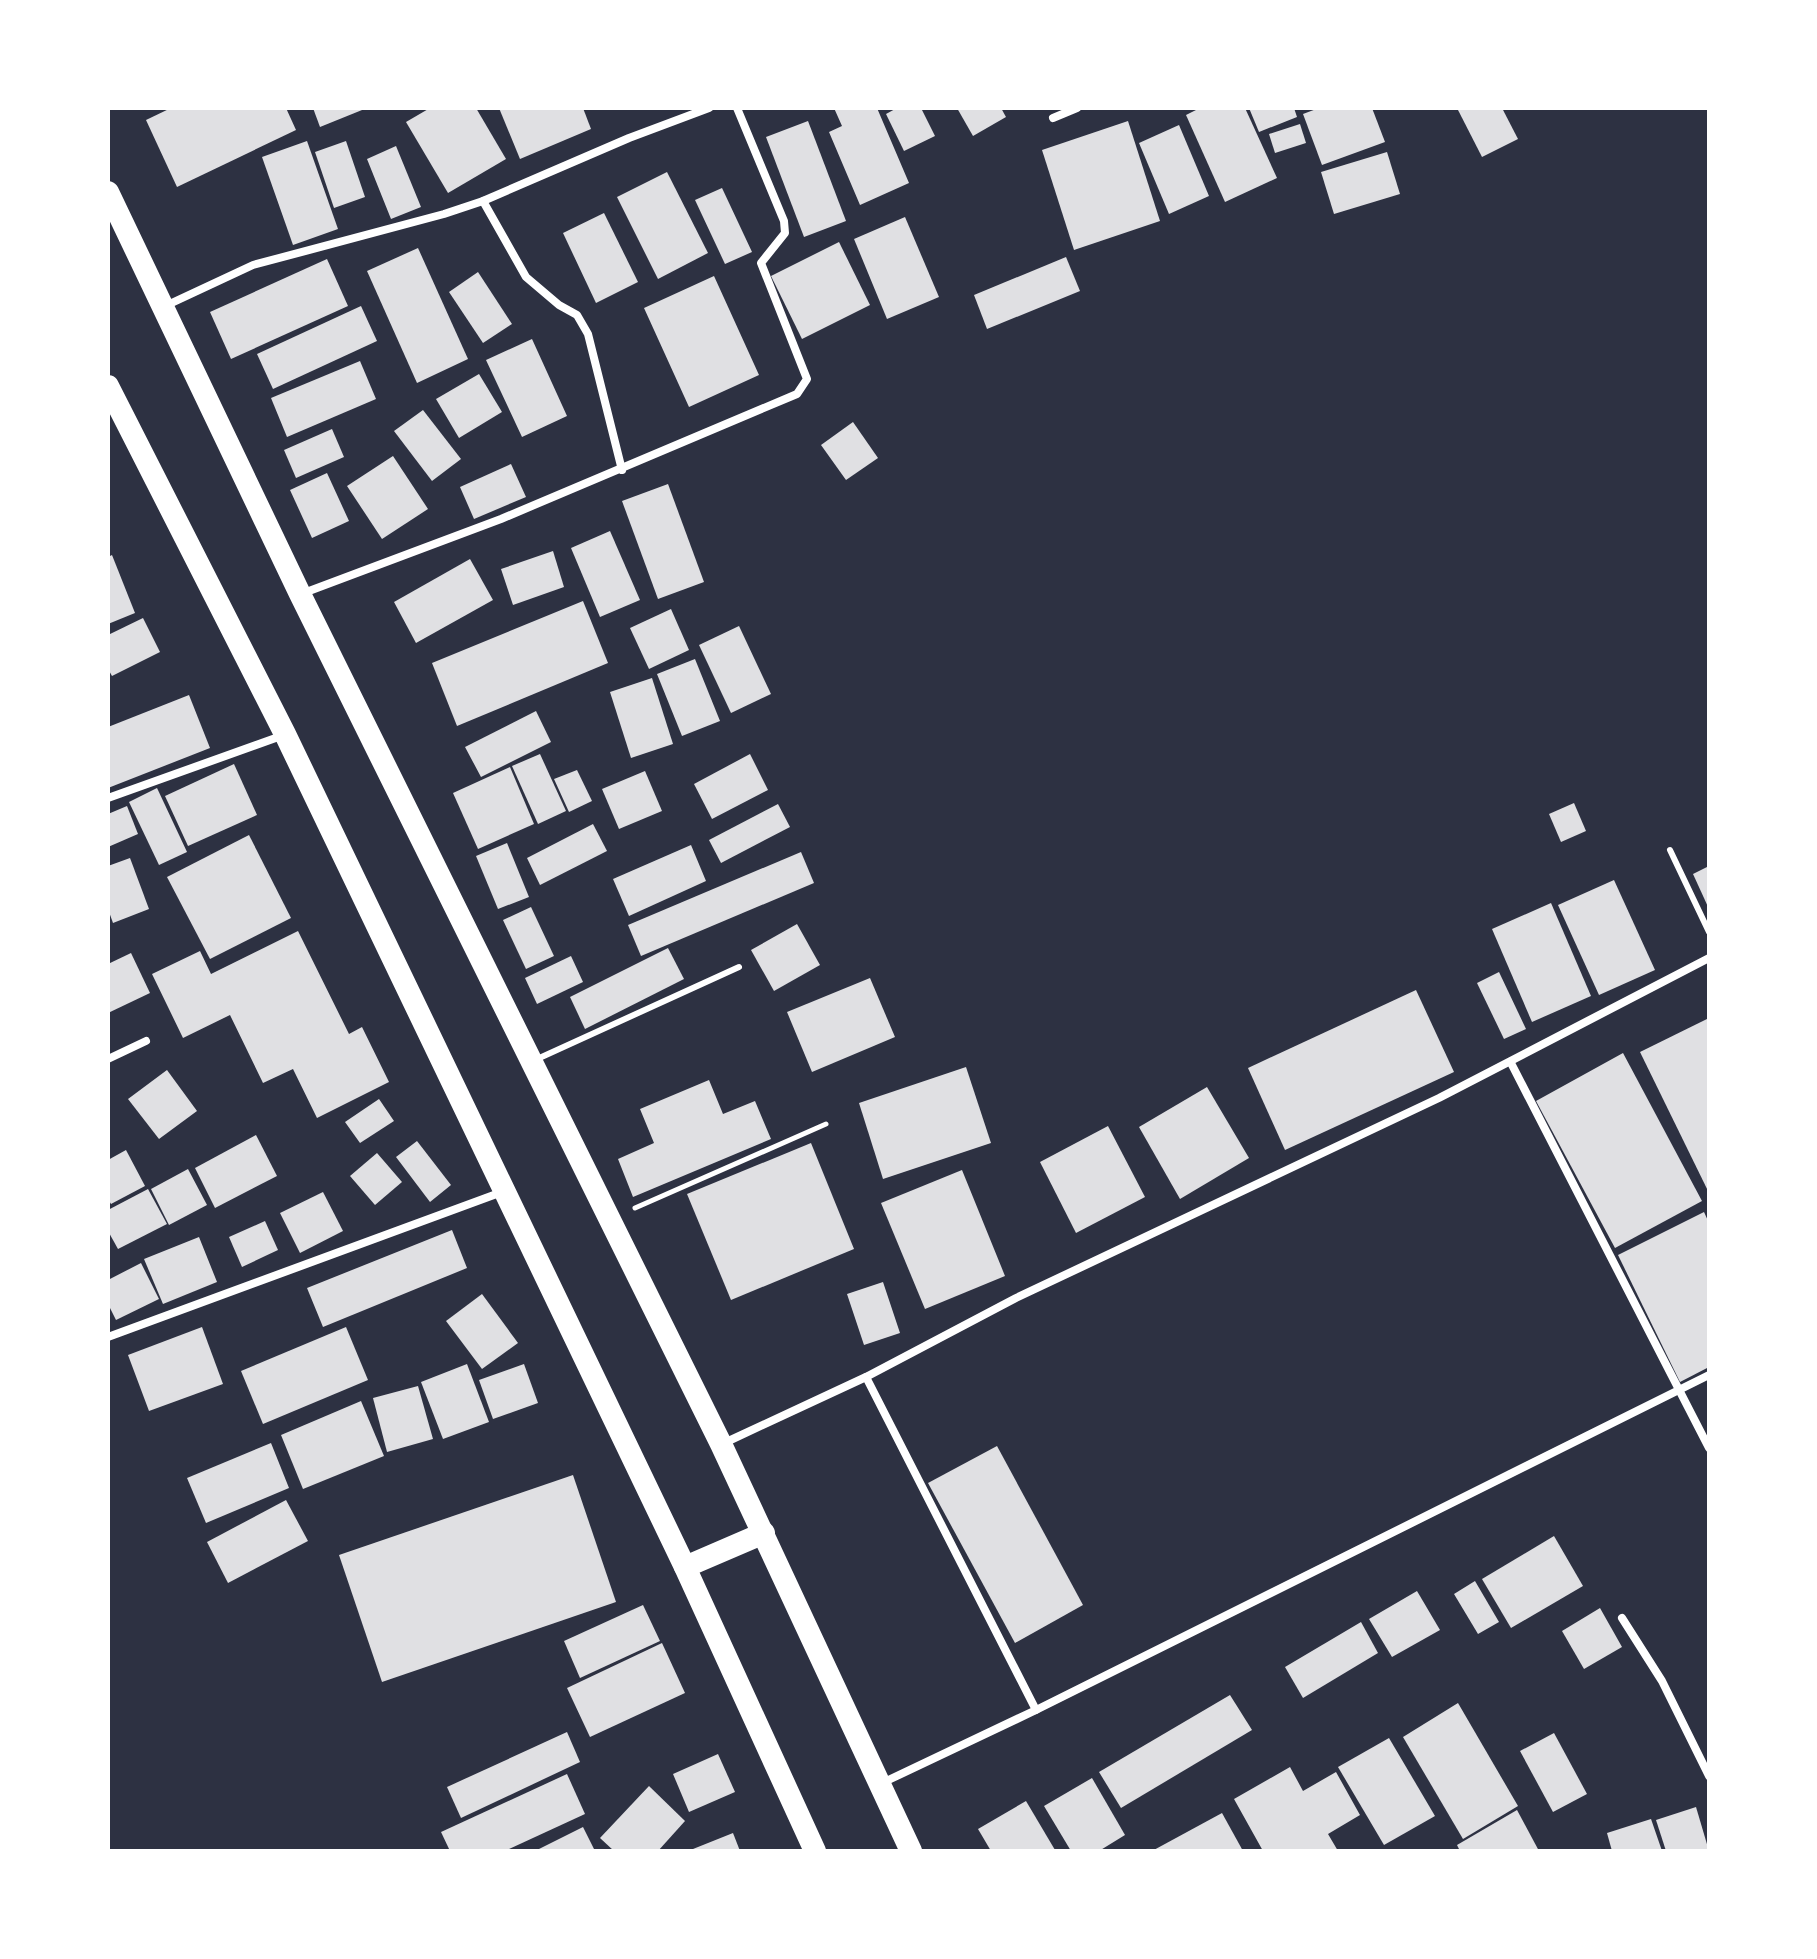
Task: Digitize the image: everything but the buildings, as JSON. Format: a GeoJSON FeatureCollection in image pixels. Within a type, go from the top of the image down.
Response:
{"type":"FeatureCollection","features":[{"type":"Feature","properties":{"kind":"highway"},"geometry":{"type":"LineString","coordinates":[[108,192],[300,594],[721,1444],[911,1851]]}},
{"type":"Feature","properties":{"kind":"highway"},"geometry":{"type":"LineString","coordinates":[[108,386],[285,734],[685,1567],[815,1851]]}},
{"type":"Feature","properties":{"kind":"highway"},"geometry":{"type":"LineString","coordinates":[[685,1567],[764,1533]]}},
{"type":"Feature","properties":{"kind":"street"},"geometry":{"type":"LineString","coordinates":[[162,308],[253,265],[483,201],[629,138],[709,108]]}},
{"type":"Feature","properties":{"kind":"street"},"geometry":{"type":"LineString","coordinates":[[300,594],[501,519],[797,394],[807,379],[761,263],[785,233],[784,221],[737,108]]}},
{"type":"Feature","properties":{"kind":"street"},"geometry":{"type":"LineString","coordinates":[[1053,118],[1077,108]]}},
{"type":"Feature","properties":{"kind":"street"},"geometry":{"type":"LineString","coordinates":[[483,201],[526,277],[559,305],[577,315],[588,334],[622,470]]}},
{"type":"Feature","properties":{"kind":"street"},"geometry":{"type":"LineString","coordinates":[[108,798],[285,734]]}},
{"type":"Feature","properties":{"kind":"street"},"geometry":{"type":"LineString","coordinates":[[721,1444],[866,1377],[1016,1298],[1511,1063],[1709,958]]}},
{"type":"Feature","properties":{"kind":"street"},"geometry":{"type":"LineString","coordinates":[[108,1059],[146,1041]]}},
{"type":"Feature","properties":{"kind":"street"},"geometry":{"type":"LineString","coordinates":[[1511,1063],[1709,1448]]}},
{"type":"Feature","properties":{"kind":"street"},"geometry":{"type":"LineString","coordinates":[[108,1337],[502,1191]]}},
{"type":"Feature","properties":{"kind":"street"},"geometry":{"type":"LineString","coordinates":[[881,1783],[1036,1710],[1709,1375]]}},
{"type":"Feature","properties":{"kind":"street"},"geometry":{"type":"LineString","coordinates":[[866,1377],[1036,1710]]}},
{"type":"Feature","properties":{"kind":"street"},"geometry":{"type":"LineString","coordinates":[[1622,1618],[1662,1681],[1709,1776]]}},
{"type":"Feature","properties":{"kind":"lane"},"geometry":{"type":"LineString","coordinates":[[1670,850],[1709,932]]}},
{"type":"Feature","properties":{"kind":"lane"},"geometry":{"type":"LineString","coordinates":[[532,1062],[739,967]]}},
{"type":"Feature","properties":{"kind":"path"},"geometry":{"type":"LineString","coordinates":[[609,1220],[826,1124]]}}]}
